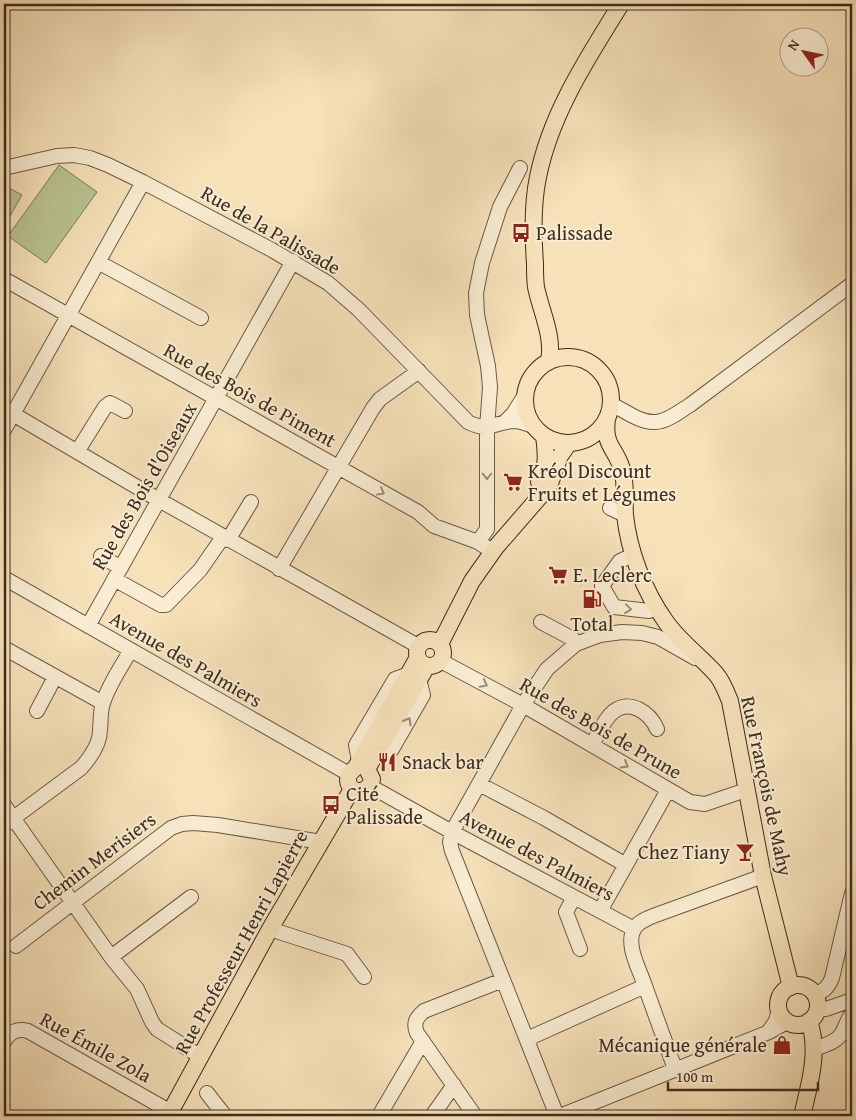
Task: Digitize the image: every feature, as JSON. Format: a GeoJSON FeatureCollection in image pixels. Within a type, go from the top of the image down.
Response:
{"type":"FeatureCollection","features":[{"type":"Feature","properties":{"kind":"main road"},"geometry":{"type":"LineString","coordinates":[[549,361],[552,349],[550,337],[536,286],[533,232],[538,178],[552,127],[574,80],[621,4]]}},
{"type":"Feature","properties":{"kind":"main road"},"geometry":{"type":"LineString","coordinates":[[550,337],[569,356]]}},
{"type":"Feature","properties":{"kind":"main road"},"geometry":{"type":"LineString","coordinates":[[569,356],[583,359],[595,366],[605,376],[610,390],[609,412],[597,432],[589,438],[569,444],[556,442],[539,431],[528,416],[525,395],[530,378],[549,361],[559,357],[569,356]]}},
{"type":"Feature","properties":{"kind":"main road","name":"Rue François de Mahy"},"geometry":{"type":"LineString","coordinates":[[609,412],[606,437],[623,473],[625,515],[636,565],[656,606],[676,635],[716,674],[724,686],[730,701],[763,876],[790,987]]}},
{"type":"Feature","properties":{"kind":"main road","name":"Rue Professeur Henri Lapierre"},"geometry":{"type":"LineString","coordinates":[[174,1115],[201,1057],[270,929],[321,842],[357,772],[472,581],[485,546],[533,493],[542,478],[546,464],[546,450],[539,431]]}},
{"type":"Feature","properties":{"kind":"main road"},"geometry":{"type":"LineString","coordinates":[[589,438],[609,446]]}},
{"type":"Feature","properties":{"kind":"main road","name":"Rue Professeur Henri Lapierre"},"geometry":{"type":"LineString","coordinates":[[485,546],[549,486],[560,456],[569,444]]}},
{"type":"Feature","properties":{"kind":"main road","name":"Rue Professeur Henri Lapierre"},"geometry":{"type":"LineString","coordinates":[[357,772],[378,752],[425,659]]}},
{"type":"Feature","properties":{"kind":"main road"},"geometry":{"type":"LineString","coordinates":[[357,772],[355,791],[363,791],[370,786]]}},
{"type":"Feature","properties":{"kind":"main road"},"geometry":{"type":"LineString","coordinates":[[802,1116],[811,1079],[814,1049],[814,1008],[807,987],[796,985],[790,987],[782,994],[779,1000],[783,1015],[798,1025],[814,1008]]}},
{"type":"Feature","properties":{"kind":"street","name":"Rue de la Palissade"},"geometry":{"type":"LineString","coordinates":[[4,168],[57,156],[74,155],[90,158],[143,182],[293,261],[328,283],[359,310],[468,422],[487,428]]}},
{"type":"Feature","properties":{"kind":"street"},"geometry":{"type":"LineString","coordinates":[[485,546],[487,428],[490,387],[488,366],[477,315],[476,293],[482,263],[500,208],[520,168]]}},
{"type":"Feature","properties":{"kind":"street"},"geometry":{"type":"LineString","coordinates":[[4,430],[143,182]]}},
{"type":"Feature","properties":{"kind":"street","name":"Rue des Bois d'Oiseaux"},"geometry":{"type":"LineString","coordinates":[[88,626],[293,261]]}},
{"type":"Feature","properties":{"kind":"street"},"geometry":{"type":"LineString","coordinates":[[98,262],[201,318]]}},
{"type":"Feature","properties":{"kind":"street","name":"Rue des Bois de Piment"},"geometry":{"type":"LineString","coordinates":[[4,279],[418,512],[434,526],[485,546]]}},
{"type":"Feature","properties":{"kind":"street"},"geometry":{"type":"LineString","coordinates":[[609,412],[655,422],[667,418],[690,405],[852,284]]}},
{"type":"Feature","properties":{"kind":"street"},"geometry":{"type":"LineString","coordinates":[[279,569],[373,408],[380,399],[419,371]]}},
{"type":"Feature","properties":{"kind":"street"},"geometry":{"type":"LineString","coordinates":[[505,422],[517,410],[525,395]]}},
{"type":"Feature","properties":{"kind":"street"},"geometry":{"type":"LineString","coordinates":[[77,452],[105,407],[110,403],[125,411]]}},
{"type":"Feature","properties":{"kind":"street","name":"Rue des Bois de Prune"},"geometry":{"type":"LineString","coordinates":[[13,414],[279,569],[425,659],[523,705],[690,802],[698,804],[713,802],[746,790]]}},
{"type":"Feature","properties":{"kind":"street"},"geometry":{"type":"LineString","coordinates":[[487,428],[515,421],[539,431]]}},
{"type":"Feature","properties":{"kind":"street"},"geometry":{"type":"LineString","coordinates":[[100,556],[118,573],[161,605],[166,605],[200,570],[226,538],[251,502]]}},
{"type":"Feature","properties":{"kind":"street"},"geometry":{"type":"LineString","coordinates":[[610,508],[625,515]]}},
{"type":"Feature","properties":{"kind":"street"},"geometry":{"type":"LineString","coordinates":[[634,554],[620,561],[602,586],[614,607],[649,611],[656,606]]}},
{"type":"Feature","properties":{"kind":"street","name":"Avenue des Palmiers"},"geometry":{"type":"LineString","coordinates":[[4,578],[130,650],[357,772]]}},
{"type":"Feature","properties":{"kind":"street"},"geometry":{"type":"LineString","coordinates":[[541,622],[573,640],[576,644]]}},
{"type":"Feature","properties":{"kind":"street"},"geometry":{"type":"LineString","coordinates":[[704,663],[658,637],[642,633],[622,632],[600,635],[576,644],[546,669],[523,705],[452,832],[450,842],[452,851],[526,1039],[559,1116],[769,1032],[776,1021],[783,1015]]}},
{"type":"Feature","properties":{"kind":"street"},"geometry":{"type":"LineString","coordinates":[[4,648],[102,703]]}},
{"type":"Feature","properties":{"kind":"street"},"geometry":{"type":"LineString","coordinates":[[8,822],[81,768],[87,761],[100,733],[102,703],[130,650]]}},
{"type":"Feature","properties":{"kind":"street"},"geometry":{"type":"LineString","coordinates":[[37,711],[55,677]]}},
{"type":"Feature","properties":{"kind":"street"},"geometry":{"type":"LineString","coordinates":[[592,745],[612,713],[624,707],[634,707],[645,712],[652,719],[657,729]]}},
{"type":"Feature","properties":{"kind":"street"},"geometry":{"type":"LineString","coordinates":[[479,784],[544,818],[626,865]]}},
{"type":"Feature","properties":{"kind":"street","name":"Avenue des Palmiers"},"geometry":{"type":"LineString","coordinates":[[370,786],[634,929]]}},
{"type":"Feature","properties":{"kind":"street"},"geometry":{"type":"LineString","coordinates":[[600,911],[668,790]]}},
{"type":"Feature","properties":{"kind":"street"},"geometry":{"type":"LineString","coordinates":[[4,805],[8,822],[73,902],[111,957],[137,989],[157,1029],[201,1057]]}},
{"type":"Feature","properties":{"kind":"street","name":"Chemin Merisiers"},"geometry":{"type":"LineString","coordinates":[[16,946],[171,828],[182,824],[218,825],[321,842]]}},
{"type":"Feature","properties":{"kind":"street"},"geometry":{"type":"LineString","coordinates":[[676,1070],[632,948],[631,937],[634,929],[640,922],[653,916],[763,876]]}},
{"type":"Feature","properties":{"kind":"street"},"geometry":{"type":"LineString","coordinates":[[852,893],[832,978],[814,1008],[826,1009],[852,1000]]}},
{"type":"Feature","properties":{"kind":"street"},"geometry":{"type":"LineString","coordinates":[[574,897],[566,912],[580,949]]}},
{"type":"Feature","properties":{"kind":"street"},"geometry":{"type":"LineString","coordinates":[[111,957],[191,898]]}},
{"type":"Feature","properties":{"kind":"street"},"geometry":{"type":"LineString","coordinates":[[270,929],[347,954],[364,977]]}},
{"type":"Feature","properties":{"kind":"street"},"geometry":{"type":"LineString","coordinates":[[475,1116],[423,1041],[415,1028],[415,1021],[424,1011],[503,980]]}},
{"type":"Feature","properties":{"kind":"street"},"geometry":{"type":"LineString","coordinates":[[526,1039],[645,986]]}},
{"type":"Feature","properties":{"kind":"street"},"geometry":{"type":"LineString","coordinates":[[814,1049],[833,1042],[843,1032],[852,1014]]}},
{"type":"Feature","properties":{"kind":"street","name":"Rue Émile Zola"},"geometry":{"type":"LineString","coordinates":[[4,1042],[12,1032],[28,1031],[174,1115]]}},
{"type":"Feature","properties":{"kind":"street"},"geometry":{"type":"LineString","coordinates":[[379,1116],[423,1041]]}},
{"type":"Feature","properties":{"kind":"street"},"geometry":{"type":"LineString","coordinates":[[432,1116],[454,1085]]}},
{"type":"Feature","properties":{"kind":"street"},"geometry":{"type":"LineString","coordinates":[[207,1093],[226,1116]]}},
{"type":"Feature","properties":{"kind":"green space"},"geometry":{"type":"Polygon","coordinates":[[[59,165],[97,192],[46,263],[8,236],[59,165]]]}},
{"type":"Feature","properties":{"kind":"green space"},"geometry":{"type":"Polygon","coordinates":[[[9,188],[22,195],[6,223],[4,221],[4,197],[9,188]]]}},
{"type":"Feature","properties":{"kind":"place","name":"Palissade"},"geometry":{"type":"Point","coordinates":[521,233]}},
{"type":"Feature","properties":{"kind":"place","name":"Kréol Discount Fruits et Légumes"},"geometry":{"type":"Point","coordinates":[513,482]}},
{"type":"Feature","properties":{"kind":"place","name":"E. Leclerc"},"geometry":{"type":"Point","coordinates":[558,575]}},
{"type":"Feature","properties":{"kind":"place","name":"Total"},"geometry":{"type":"Point","coordinates":[592,599]}},
{"type":"Feature","properties":{"kind":"place","name":"Snack bar"},"geometry":{"type":"Point","coordinates":[387,762]}},
{"type":"Feature","properties":{"kind":"place","name":"Cité Palissade"},"geometry":{"type":"Point","coordinates":[331,805]}},
{"type":"Feature","properties":{"kind":"place","name":"Chez Tiany"},"geometry":{"type":"Point","coordinates":[745,852]}},
{"type":"Feature","properties":{"kind":"place","name":"Mécanique générale"},"geometry":{"type":"Point","coordinates":[782,1045]}}]}
